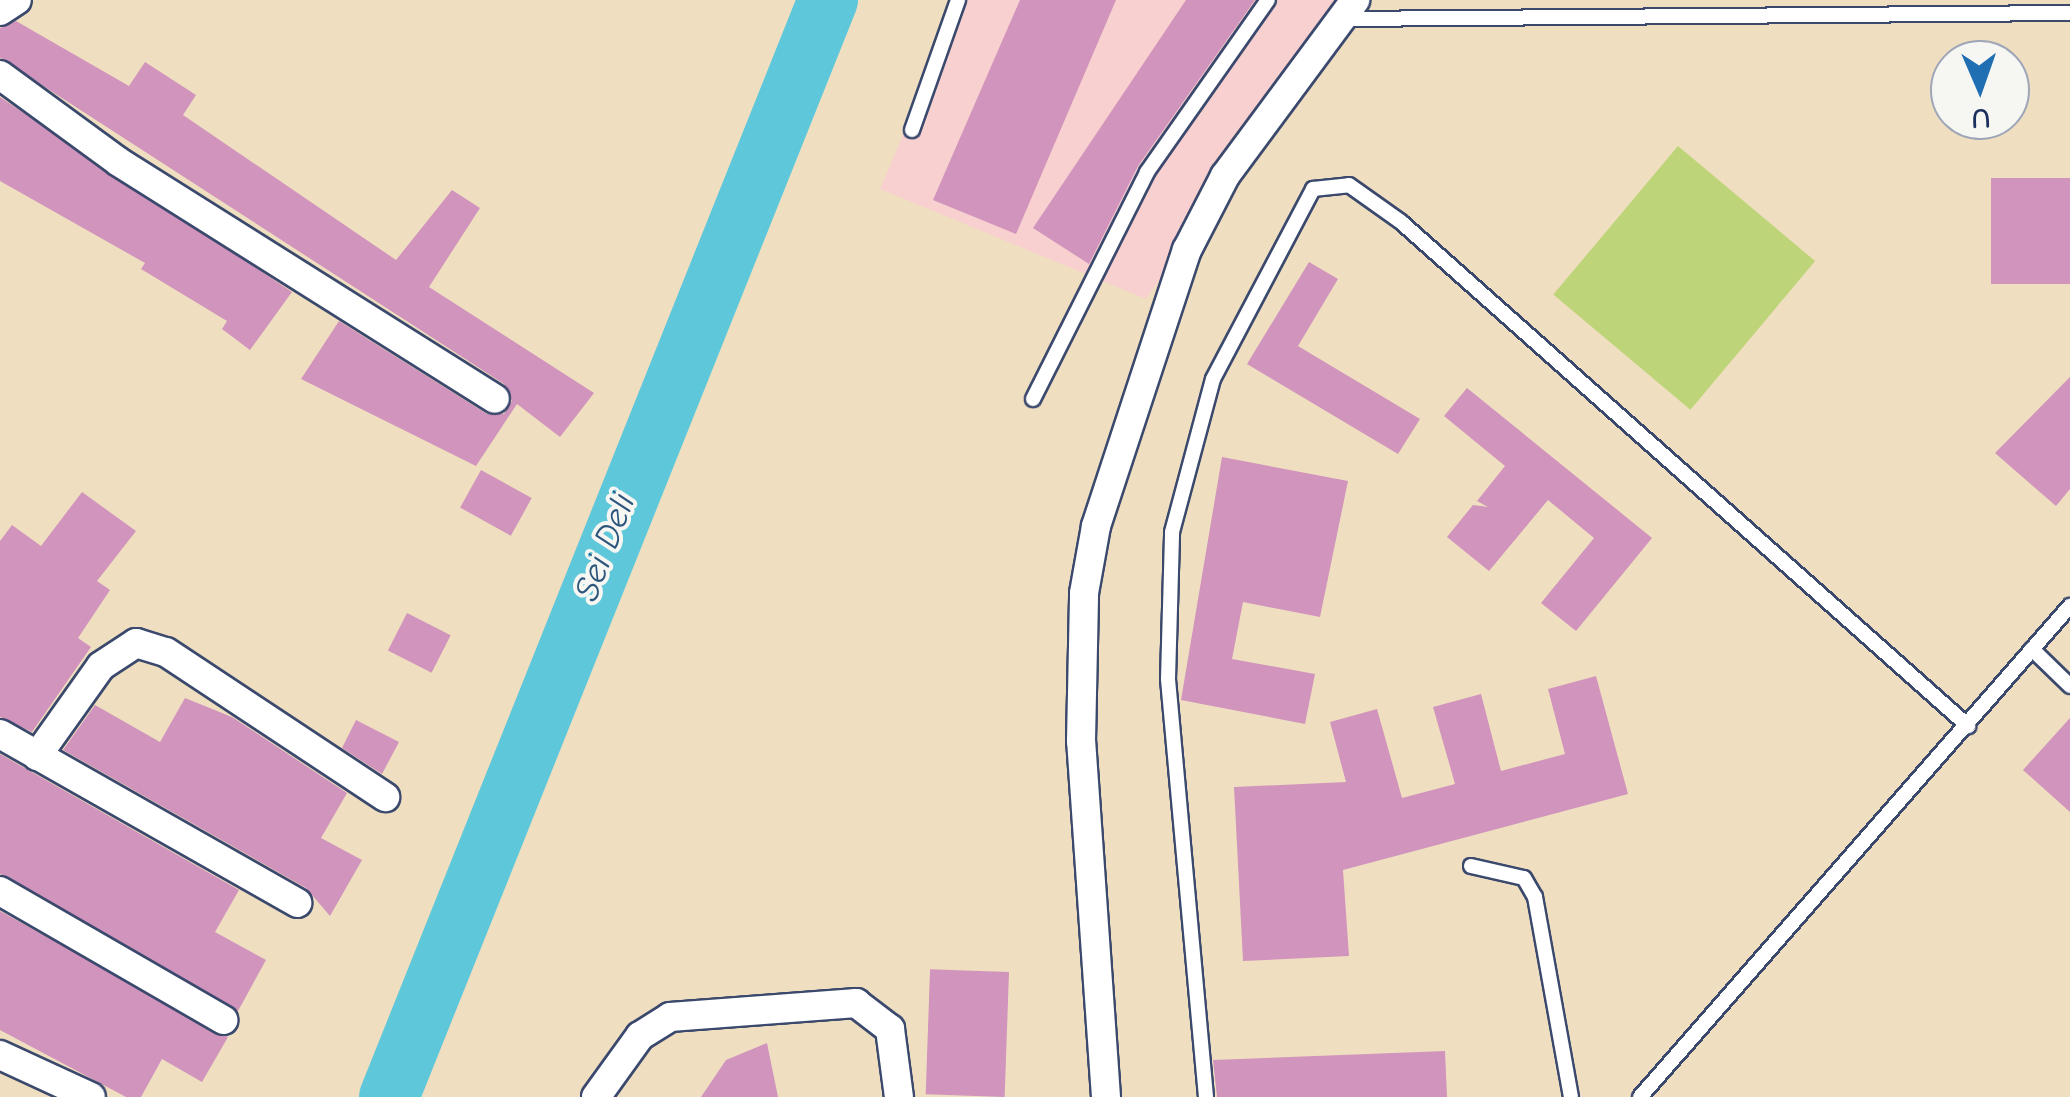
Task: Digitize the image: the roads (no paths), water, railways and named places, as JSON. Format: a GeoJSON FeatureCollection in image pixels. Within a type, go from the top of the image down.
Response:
{"type":"FeatureCollection","features":[{"type":"Feature","properties":{"kind":"street"},"geometry":{"type":"LineString","coordinates":[[0,11],[17,0]]}},
{"type":"Feature","properties":{"kind":"street"},"geometry":{"type":"LineString","coordinates":[[1106,1097],[1081,742],[1084,593],[1096,526],[1187,250],[1225,176],[1348,9]]}},
{"type":"Feature","properties":{"kind":"street"},"geometry":{"type":"LineString","coordinates":[[0,75],[119,162],[495,399]]}},
{"type":"Feature","properties":{"kind":"street"},"geometry":{"type":"LineString","coordinates":[[38,756],[101,666],[136,643],[166,652],[385,797]]}},
{"type":"Feature","properties":{"kind":"street"},"geometry":{"type":"LineString","coordinates":[[0,734],[298,903]]}},
{"type":"Feature","properties":{"kind":"street"},"geometry":{"type":"LineString","coordinates":[[0,892],[223,1020]]}},
{"type":"Feature","properties":{"kind":"street"},"geometry":{"type":"LineString","coordinates":[[596,1097],[640,1036],[670,1016],[856,1003],[890,1028],[899,1097]]}},
{"type":"Feature","properties":{"kind":"street"},"geometry":{"type":"LineString","coordinates":[[0,1055],[91,1097]]}},
{"type":"Feature","properties":{"kind":"lane"},"geometry":{"type":"LineString","coordinates":[[912,130],[958,0]]}},
{"type":"Feature","properties":{"kind":"lane"},"geometry":{"type":"LineString","coordinates":[[1033,399],[1147,172],[1268,0]]}},
{"type":"Feature","properties":{"kind":"lane"},"geometry":{"type":"LineString","coordinates":[[1348,9],[2070,12]]}},
{"type":"Feature","properties":{"kind":"lane"},"geometry":{"type":"LineString","coordinates":[[1206,1097],[1168,678],[1172,532],[1213,378],[1313,190],[1348,186],[1401,222],[1968,726]]}},
{"type":"Feature","properties":{"kind":"lane"},"geometry":{"type":"LineString","coordinates":[[1640,1097],[2070,606]]}},
{"type":"Feature","properties":{"kind":"lane"},"geometry":{"type":"LineString","coordinates":[[2032,650],[2070,686]]}},
{"type":"Feature","properties":{"kind":"lane"},"geometry":{"type":"LineString","coordinates":[[1471,866],[1524,878],[1535,897],[1571,1097]]}},
{"type":"Feature","properties":{"kind":"waterway","name":"Sei Deli"},"geometry":{"type":"LineString","coordinates":[[389,1097],[828,0]]}}]}
